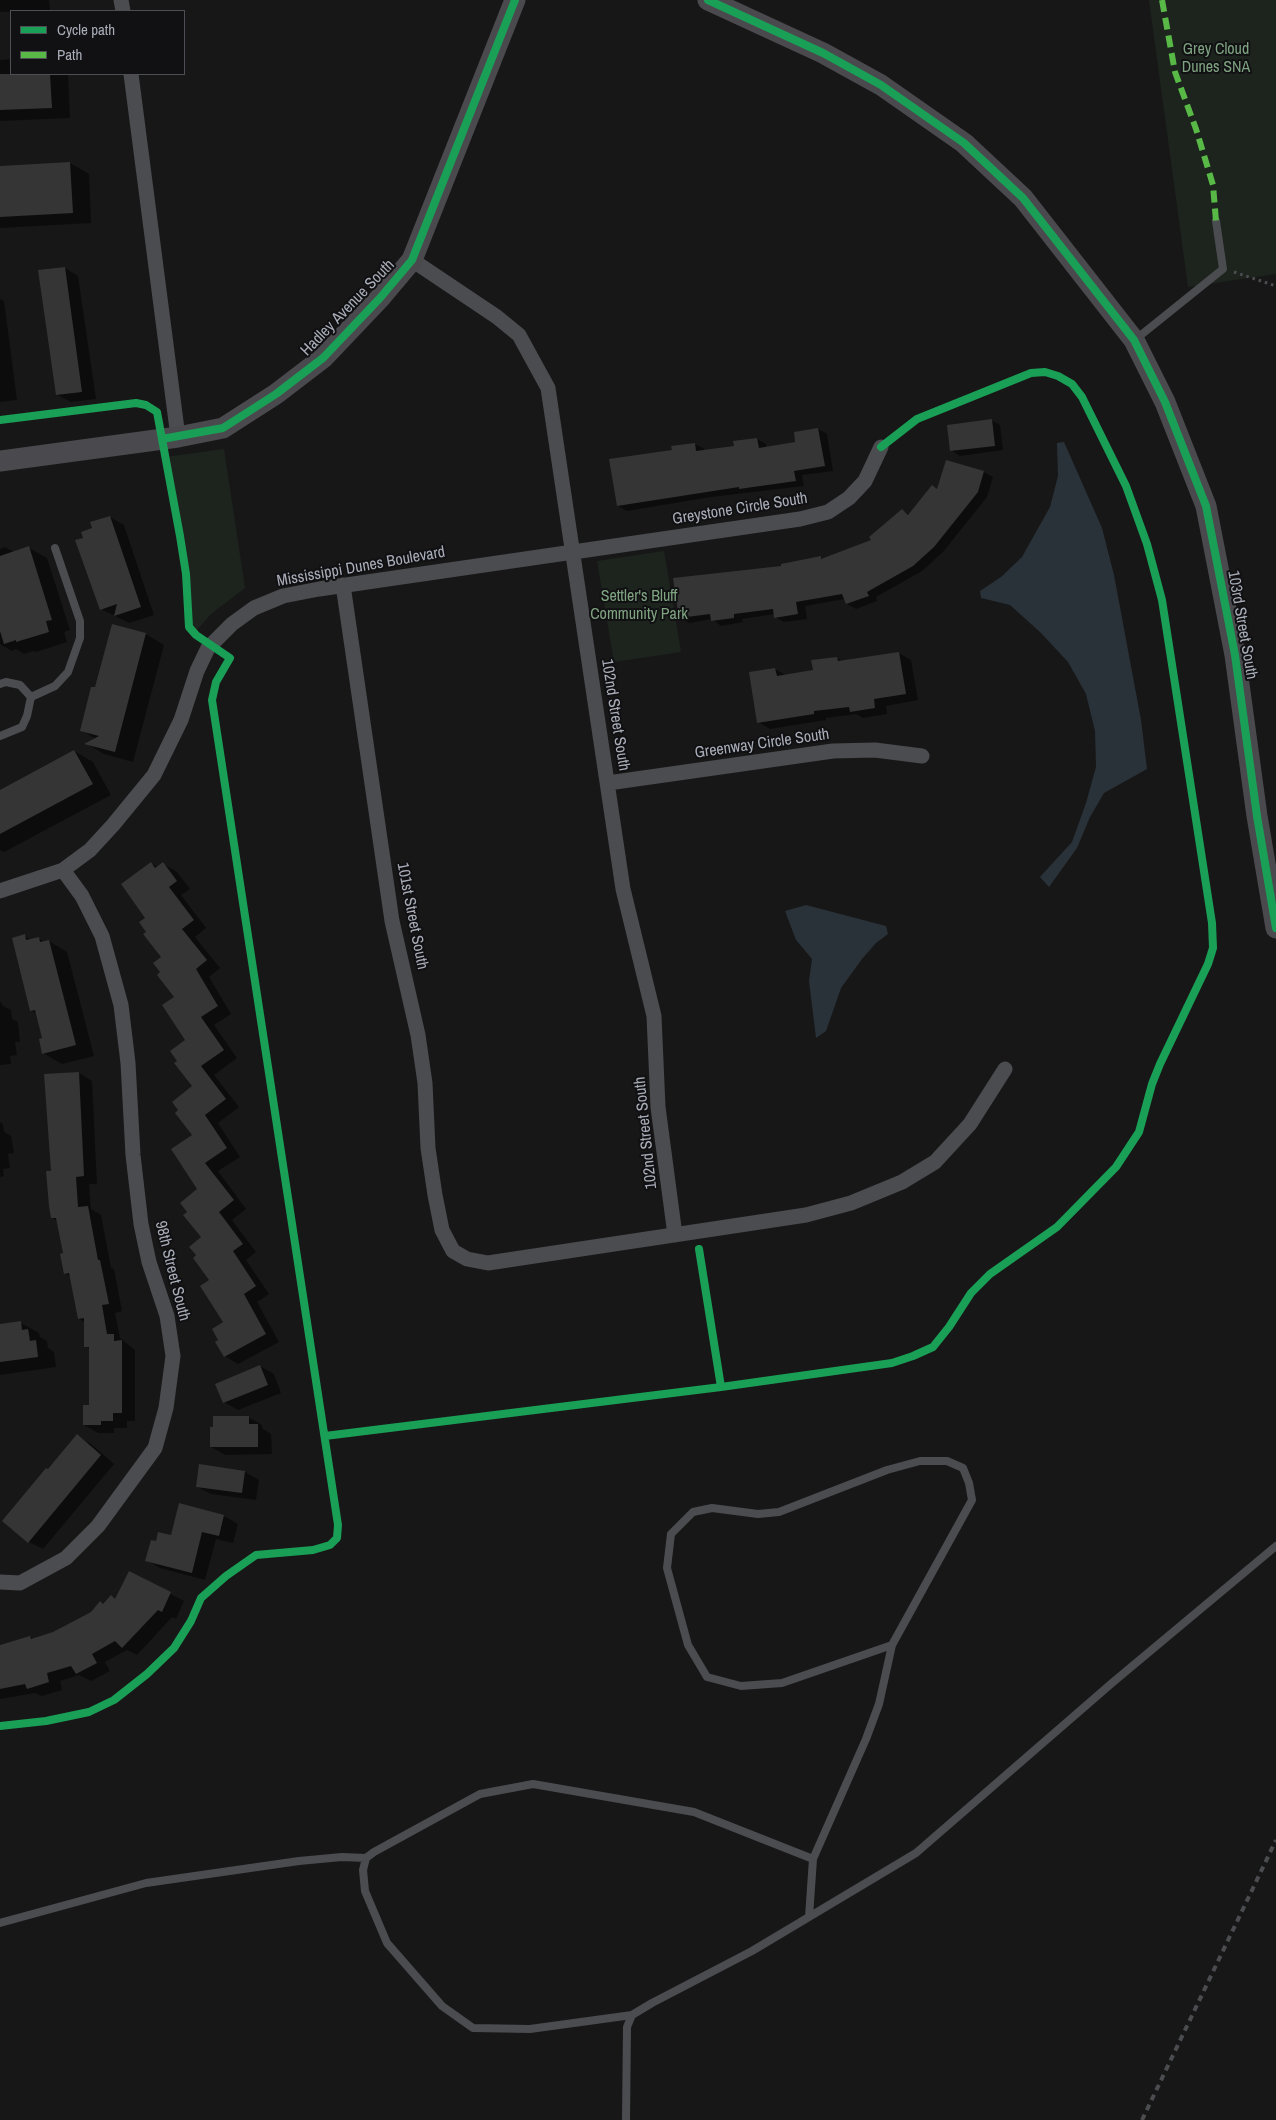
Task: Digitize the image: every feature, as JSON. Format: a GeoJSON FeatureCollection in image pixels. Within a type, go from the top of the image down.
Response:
{"type":"FeatureCollection","features":[{"type":"Feature","properties":{"kind":"street","name":"Hadley Avenue South"},"geometry":{"type":"LineString","coordinates":[[0,462],[178,437],[222,428],[276,394],[323,358],[380,298],[412,260],[514,0]]}},
{"type":"Feature","properties":{"kind":"street","name":"103rd Street South"},"geometry":{"type":"LineString","coordinates":[[708,0],[823,53],[882,84],[964,142],[1023,198],[1134,340],[1165,402],[1206,506],[1235,655],[1257,816],[1276,928]]}},
{"type":"Feature","properties":{"kind":"street"},"geometry":{"type":"LineString","coordinates":[[131,75],[178,437]]}},
{"type":"Feature","properties":{"kind":"street","name":"102nd Street South"},"geometry":{"type":"LineString","coordinates":[[412,260],[497,317],[520,336],[548,388],[623,890],[654,1016],[658,1107],[675,1235]]}},
{"type":"Feature","properties":{"kind":"street","name":"Greystone Circle South"},"geometry":{"type":"LineString","coordinates":[[572,552],[800,520],[828,512],[849,498],[865,481],[881,447]]}},
{"type":"Feature","properties":{"kind":"street","name":"Mississippi Dunes Boulevard"},"geometry":{"type":"LineString","coordinates":[[0,891],[63,870],[90,850],[114,825],[154,775],[181,720],[197,671],[208,648],[232,624],[254,608],[283,596],[343,585],[572,552]]}},
{"type":"Feature","properties":{"kind":"street","name":"101st Street South"},"geometry":{"type":"LineString","coordinates":[[343,585],[392,921],[418,1035],[425,1083],[428,1148],[442,1230],[453,1251],[466,1258],[488,1263],[675,1235]]}},
{"type":"Feature","properties":{"kind":"street","name":"Greenway Circle South"},"geometry":{"type":"LineString","coordinates":[[608,783],[833,751],[875,750],[922,756]]}},
{"type":"Feature","properties":{"kind":"street","name":"98th Street South"},"geometry":{"type":"LineString","coordinates":[[0,1582],[20,1583],[66,1558],[98,1526],[155,1448],[166,1408],[174,1356],[167,1316],[149,1262],[141,1224],[133,1155],[128,1063],[121,1005],[102,936],[82,896],[63,870]]}},
{"type":"Feature","properties":{"kind":"street"},"geometry":{"type":"LineString","coordinates":[[675,1235],[806,1215],[851,1203],[902,1182],[935,1162],[970,1124],[1005,1069]]}},
{"type":"Feature","properties":{"kind":"lane"},"geometry":{"type":"LineString","coordinates":[[1134,340],[1223,269],[1216,221]]}},
{"type":"Feature","properties":{"kind":"lane"},"geometry":{"type":"LineString","coordinates":[[31,697],[55,686],[68,672],[80,638],[80,621],[55,548]]}},
{"type":"Feature","properties":{"kind":"lane"},"geometry":{"type":"LineString","coordinates":[[0,684],[6,682],[20,685],[31,697]]}},
{"type":"Feature","properties":{"kind":"lane"},"geometry":{"type":"LineString","coordinates":[[0,736],[22,728],[28,716],[31,697]]}},
{"type":"Feature","properties":{"kind":"lane"},"geometry":{"type":"LineString","coordinates":[[808,1917],[813,1859],[866,1740],[879,1704],[892,1645],[972,1500],[969,1483],[962,1468],[948,1461],[920,1460],[886,1470],[779,1512],[758,1514],[712,1508],[693,1512],[671,1534],[668,1568],[688,1645],[707,1676],[741,1686],[782,1683],[892,1645]]}},
{"type":"Feature","properties":{"kind":"lane"},"geometry":{"type":"LineString","coordinates":[[813,1859],[694,1812],[533,1784],[480,1794],[374,1852],[366,1858],[363,1870],[365,1891],[387,1943],[442,2006],[473,2028],[530,2028],[632,2015],[752,1951],[916,1854],[1112,1683],[1276,1546]]}},
{"type":"Feature","properties":{"kind":"lane"},"geometry":{"type":"LineString","coordinates":[[0,1923],[146,1883],[342,1856],[366,1858]]}},
{"type":"Feature","properties":{"kind":"lane"},"geometry":{"type":"LineString","coordinates":[[626,2120],[627,2027],[632,2015]]}},
{"type":"Feature","properties":{"kind":"path"},"geometry":{"type":"LineString","coordinates":[[1223,269],[1276,286]]}},
{"type":"Feature","properties":{"kind":"green space","name":"Grey Cloud Dunes SNA"},"geometry":{"type":"Polygon","coordinates":[[[1149,0],[1276,0],[1276,274],[1188,287],[1149,0]]]}},
{"type":"Feature","properties":{"kind":"green space"},"geometry":{"type":"Polygon","coordinates":[[[224,449],[245,588],[211,614],[197,630],[192,626],[180,536],[165,457],[224,449]]]}},
{"type":"Feature","properties":{"kind":"green space","name":"Settler's Bluff Community Park"},"geometry":{"type":"Polygon","coordinates":[[[664,551],[681,652],[614,662],[597,561],[664,551]]]}},
{"type":"Feature","properties":{"kind":"shaded area"},"geometry":{"type":"Polygon","coordinates":[[[1064,442],[1102,528],[1114,575],[1141,720],[1147,769],[1104,793],[1090,817],[1077,848],[1049,887],[1040,877],[1072,842],[1086,803],[1096,767],[1095,731],[1086,694],[1068,662],[1041,633],[1010,605],[981,598],[980,591],[1001,577],[1022,557],[1050,507],[1058,476],[1057,443],[1064,442]]]}},
{"type":"Feature","properties":{"kind":"shaded area"},"geometry":{"type":"Polygon","coordinates":[[[806,905],[886,926],[888,934],[876,943],[862,959],[841,988],[826,1031],[816,1038],[809,981],[812,959],[796,940],[785,911],[806,905]]]}},
{"type":"Feature","properties":{"kind":"building"},"geometry":{"type":"Polygon","coordinates":[[[0,74],[50,75],[52,108],[0,110],[0,74]]]}},
{"type":"Feature","properties":{"kind":"building"},"geometry":{"type":"Polygon","coordinates":[[[70,162],[73,213],[0,217],[0,166],[70,162]]]}},
{"type":"Feature","properties":{"kind":"building"},"geometry":{"type":"Polygon","coordinates":[[[65,267],[82,392],[56,395],[38,270],[65,267]]]}},
{"type":"Feature","properties":{"kind":"building"},"geometry":{"type":"Polygon","coordinates":[[[992,419],[995,446],[950,451],[947,425],[992,419]]]}},
{"type":"Feature","properties":{"kind":"building"},"geometry":{"type":"Polygon","coordinates":[[[818,428],[825,466],[794,471],[796,481],[739,489],[739,487],[617,506],[609,459],[672,450],[671,446],[695,443],[696,451],[734,446],[733,441],[757,438],[759,448],[795,442],[794,432],[818,428]]]}},
{"type":"Feature","properties":{"kind":"building"},"geometry":{"type":"Polygon","coordinates":[[[946,460],[984,471],[978,492],[934,547],[913,566],[867,592],[869,596],[846,604],[842,594],[796,602],[798,614],[774,618],[773,609],[734,614],[734,618],[711,621],[710,614],[679,618],[673,578],[781,566],[781,564],[821,556],[821,559],[871,540],[869,537],[902,509],[908,515],[932,485],[937,489],[946,460]]]}},
{"type":"Feature","properties":{"kind":"building"},"geometry":{"type":"Polygon","coordinates":[[[110,516],[141,607],[114,616],[117,604],[100,610],[75,540],[83,538],[81,532],[92,528],[90,522],[110,516]]]}},
{"type":"Feature","properties":{"kind":"building"},"geometry":{"type":"Polygon","coordinates":[[[29,546],[52,620],[46,621],[49,632],[4,644],[0,631],[0,556],[29,546]]]}},
{"type":"Feature","properties":{"kind":"building"},"geometry":{"type":"Polygon","coordinates":[[[112,624],[146,633],[115,752],[84,744],[99,736],[80,731],[91,687],[95,687],[112,624]]]}},
{"type":"Feature","properties":{"kind":"building"},"geometry":{"type":"Polygon","coordinates":[[[899,652],[906,694],[874,699],[875,708],[850,712],[849,707],[814,711],[814,714],[757,723],[749,672],[775,668],[777,676],[813,670],[811,660],[837,657],[838,661],[899,652]]]}},
{"type":"Feature","properties":{"kind":"building"},"geometry":{"type":"Polygon","coordinates":[[[74,750],[93,784],[0,834],[0,790],[74,750]]]}},
{"type":"Feature","properties":{"kind":"building"},"geometry":{"type":"Polygon","coordinates":[[[151,862],[155,868],[163,862],[177,881],[169,887],[194,920],[182,929],[207,960],[196,969],[218,1006],[201,1017],[224,1050],[201,1066],[226,1099],[205,1115],[227,1148],[205,1163],[234,1200],[219,1212],[243,1244],[233,1251],[256,1286],[244,1294],[266,1334],[224,1357],[215,1342],[218,1340],[212,1329],[223,1322],[200,1286],[209,1280],[193,1258],[196,1255],[189,1247],[201,1237],[183,1215],[187,1212],[180,1203],[197,1189],[171,1149],[192,1135],[175,1113],[178,1110],[172,1102],[192,1086],[174,1063],[177,1061],[170,1051],[185,1040],[162,1005],[174,997],[157,975],[160,972],[153,963],[161,957],[143,934],[146,932],[139,922],[145,918],[121,884],[151,862]]]}},
{"type":"Feature","properties":{"kind":"building"},"geometry":{"type":"Polygon","coordinates":[[[25,934],[26,940],[39,937],[40,942],[49,940],[76,1045],[42,1054],[39,1039],[42,1038],[35,1010],[30,1011],[12,938],[25,934]]]}},
{"type":"Feature","properties":{"kind":"building"},"geometry":{"type":"Polygon","coordinates":[[[79,1072],[84,1176],[76,1177],[78,1207],[88,1206],[98,1260],[100,1260],[109,1304],[102,1305],[107,1334],[114,1334],[114,1341],[122,1340],[122,1413],[113,1413],[113,1421],[101,1421],[101,1425],[83,1425],[83,1405],[89,1405],[89,1347],[84,1347],[84,1318],[78,1319],[69,1273],[64,1274],[60,1254],[63,1253],[56,1218],[51,1218],[46,1171],[51,1171],[44,1074],[79,1072]]]}},
{"type":"Feature","properties":{"kind":"building"},"geometry":{"type":"Polygon","coordinates":[[[21,1321],[22,1330],[28,1329],[30,1341],[36,1340],[38,1357],[0,1362],[0,1324],[21,1321]]]}},
{"type":"Feature","properties":{"kind":"building"},"geometry":{"type":"Polygon","coordinates":[[[260,1365],[268,1385],[223,1403],[215,1384],[260,1365]]]}},
{"type":"Feature","properties":{"kind":"building"},"geometry":{"type":"Polygon","coordinates":[[[213,1416],[249,1416],[249,1424],[258,1424],[258,1447],[210,1447],[210,1427],[213,1427],[213,1416]]]}},
{"type":"Feature","properties":{"kind":"building"},"geometry":{"type":"Polygon","coordinates":[[[77,1434],[101,1455],[28,1543],[2,1521],[77,1434]]]}},
{"type":"Feature","properties":{"kind":"building"},"geometry":{"type":"Polygon","coordinates":[[[199,1464],[245,1471],[242,1493],[196,1487],[199,1464]]]}},
{"type":"Feature","properties":{"kind":"building"},"geometry":{"type":"Polygon","coordinates":[[[179,1503],[224,1515],[219,1536],[202,1532],[192,1573],[145,1561],[151,1540],[156,1541],[158,1532],[171,1535],[179,1503]]]}},
{"type":"Feature","properties":{"kind":"building"},"geometry":{"type":"Polygon","coordinates":[[[129,1571],[171,1592],[162,1612],[158,1610],[122,1648],[115,1641],[92,1654],[97,1663],[76,1674],[71,1666],[47,1673],[49,1682],[27,1689],[25,1684],[0,1689],[0,1645],[30,1636],[31,1639],[53,1632],[91,1612],[100,1601],[103,1604],[111,1595],[115,1599],[129,1571]]]}},
{"type":"Feature","properties":{"kind":"railway"},"geometry":{"type":"LineString","coordinates":[[1142,2120],[1276,1840]]}},
{"type":"Feature","properties":{"kind":"marked path"},"geometry":{"type":"LineString","coordinates":[[1162,0],[1175,72],[1196,129],[1213,185],[1216,221]]}},
{"type":"Feature","properties":{"kind":"cycle path"},"geometry":{"type":"LineString","coordinates":[[162,439],[223,428],[276,394],[323,358],[380,298],[412,260],[515,0]]}},
{"type":"Feature","properties":{"kind":"cycle path"},"geometry":{"type":"LineString","coordinates":[[708,0],[823,53],[881,85],[964,143],[1023,198],[1134,340],[1165,402],[1206,506],[1235,655],[1257,816],[1276,928]]}},
{"type":"Feature","properties":{"kind":"cycle path"},"geometry":{"type":"LineString","coordinates":[[325,1436],[721,1387],[892,1363],[913,1356],[933,1347],[949,1327],[971,1293],[990,1274],[1057,1227],[1116,1167],[1139,1132],[1152,1084],[1160,1064],[1208,964],[1213,948],[1212,923],[1162,600],[1147,544],[1126,486],[1082,397],[1072,384],[1058,376],[1045,372],[1031,373],[917,419],[881,447]]}},
{"type":"Feature","properties":{"kind":"cycle path"},"geometry":{"type":"LineString","coordinates":[[0,420],[136,403],[146,405],[157,412],[186,574],[189,627],[196,635],[230,658],[216,682],[212,700],[338,1525],[337,1538],[330,1545],[313,1550],[256,1555],[226,1576],[201,1598],[191,1621],[174,1648],[147,1674],[114,1700],[89,1712],[46,1721],[0,1726]]}},
{"type":"Feature","properties":{"kind":"cycle path"},"geometry":{"type":"LineString","coordinates":[[699,1249],[721,1387]]}}]}
